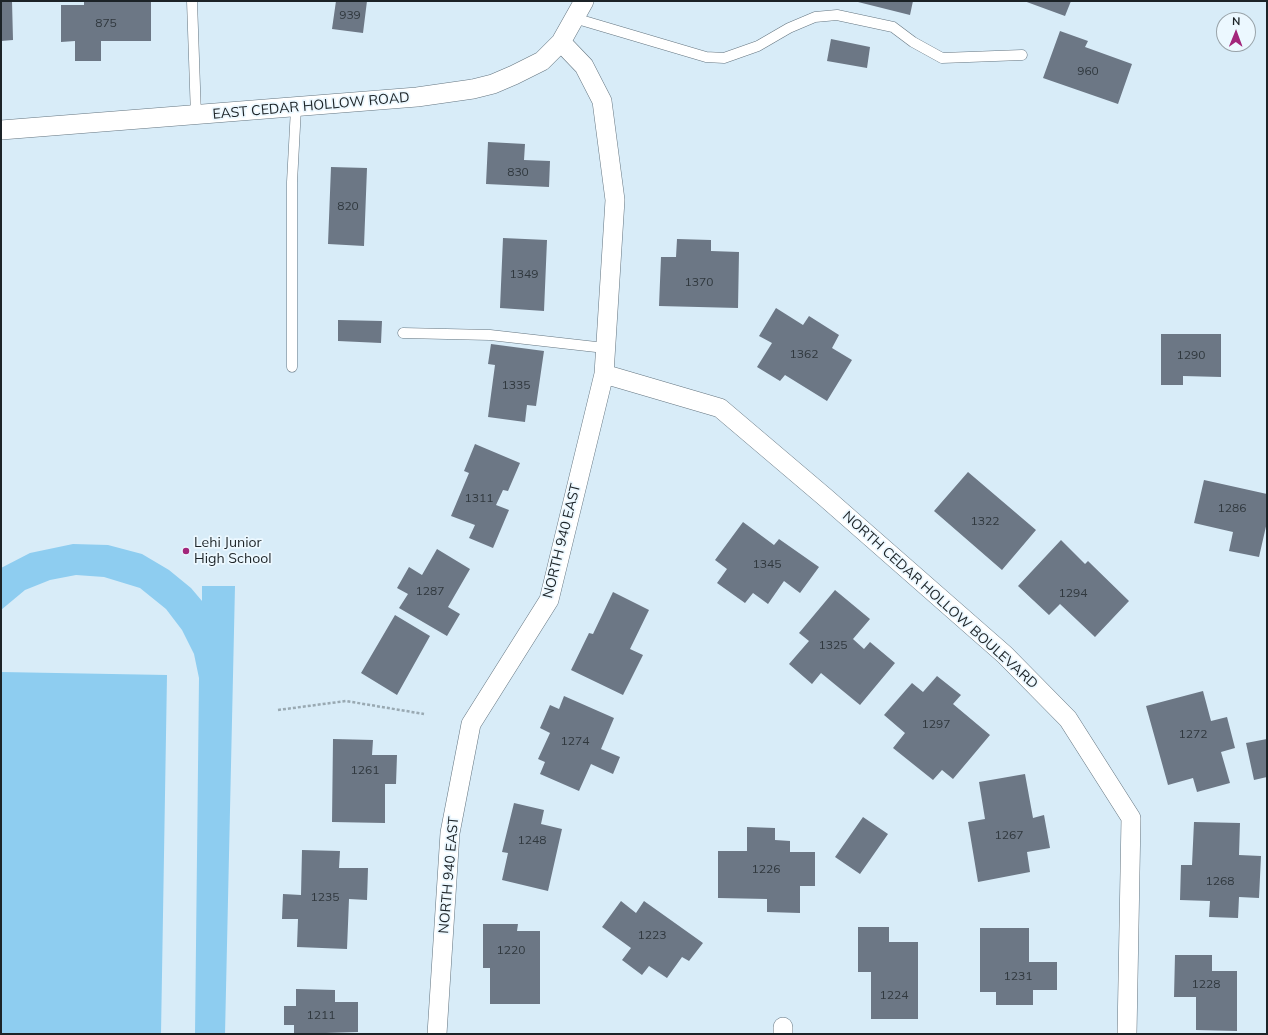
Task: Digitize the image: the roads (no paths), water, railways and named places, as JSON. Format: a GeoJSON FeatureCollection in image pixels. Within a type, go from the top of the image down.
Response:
{"type":"FeatureCollection","features":[{"type":"Feature","properties":{"kind":"street","name":"EAST CEDAR HOLLOW ROAD"},"geometry":{"type":"LineString","coordinates":[[1,130],[296,108],[417,97],[480,87],[514,75],[542,61],[560,42],[584,1]]}},
{"type":"Feature","properties":{"kind":"street","name":"NORTH 940 EAST"},"geometry":{"type":"LineString","coordinates":[[437,1034],[450,833],[470,724],[549,600],[604,374],[615,200],[602,101],[584,66],[560,42]]}},
{"type":"Feature","properties":{"kind":"street","name":"NORTH CEDAR HOLLOW BOULEVARD"},"geometry":{"type":"LineString","coordinates":[[604,374],[720,408],[826,498],[1005,655],[1068,719],[1130,818],[1127,1034]]}},
{"type":"Feature","properties":{"kind":"lane"},"geometry":{"type":"LineString","coordinates":[[192,1],[196,116]]}},
{"type":"Feature","properties":{"kind":"lane"},"geometry":{"type":"LineString","coordinates":[[574,18],[706,57],[724,58],[758,46],[815,16],[837,15],[893,27],[912,42],[942,58],[1022,55]]}},
{"type":"Feature","properties":{"kind":"lane"},"geometry":{"type":"LineString","coordinates":[[292,367],[292,182],[296,108]]}},
{"type":"Feature","properties":{"kind":"lane"},"geometry":{"type":"LineString","coordinates":[[403,333],[490,335],[605,348]]}},
{"type":"Feature","properties":{"kind":"place","name":"Lehi Junior High School"},"geometry":{"type":"Point","coordinates":[186,551]}}]}
